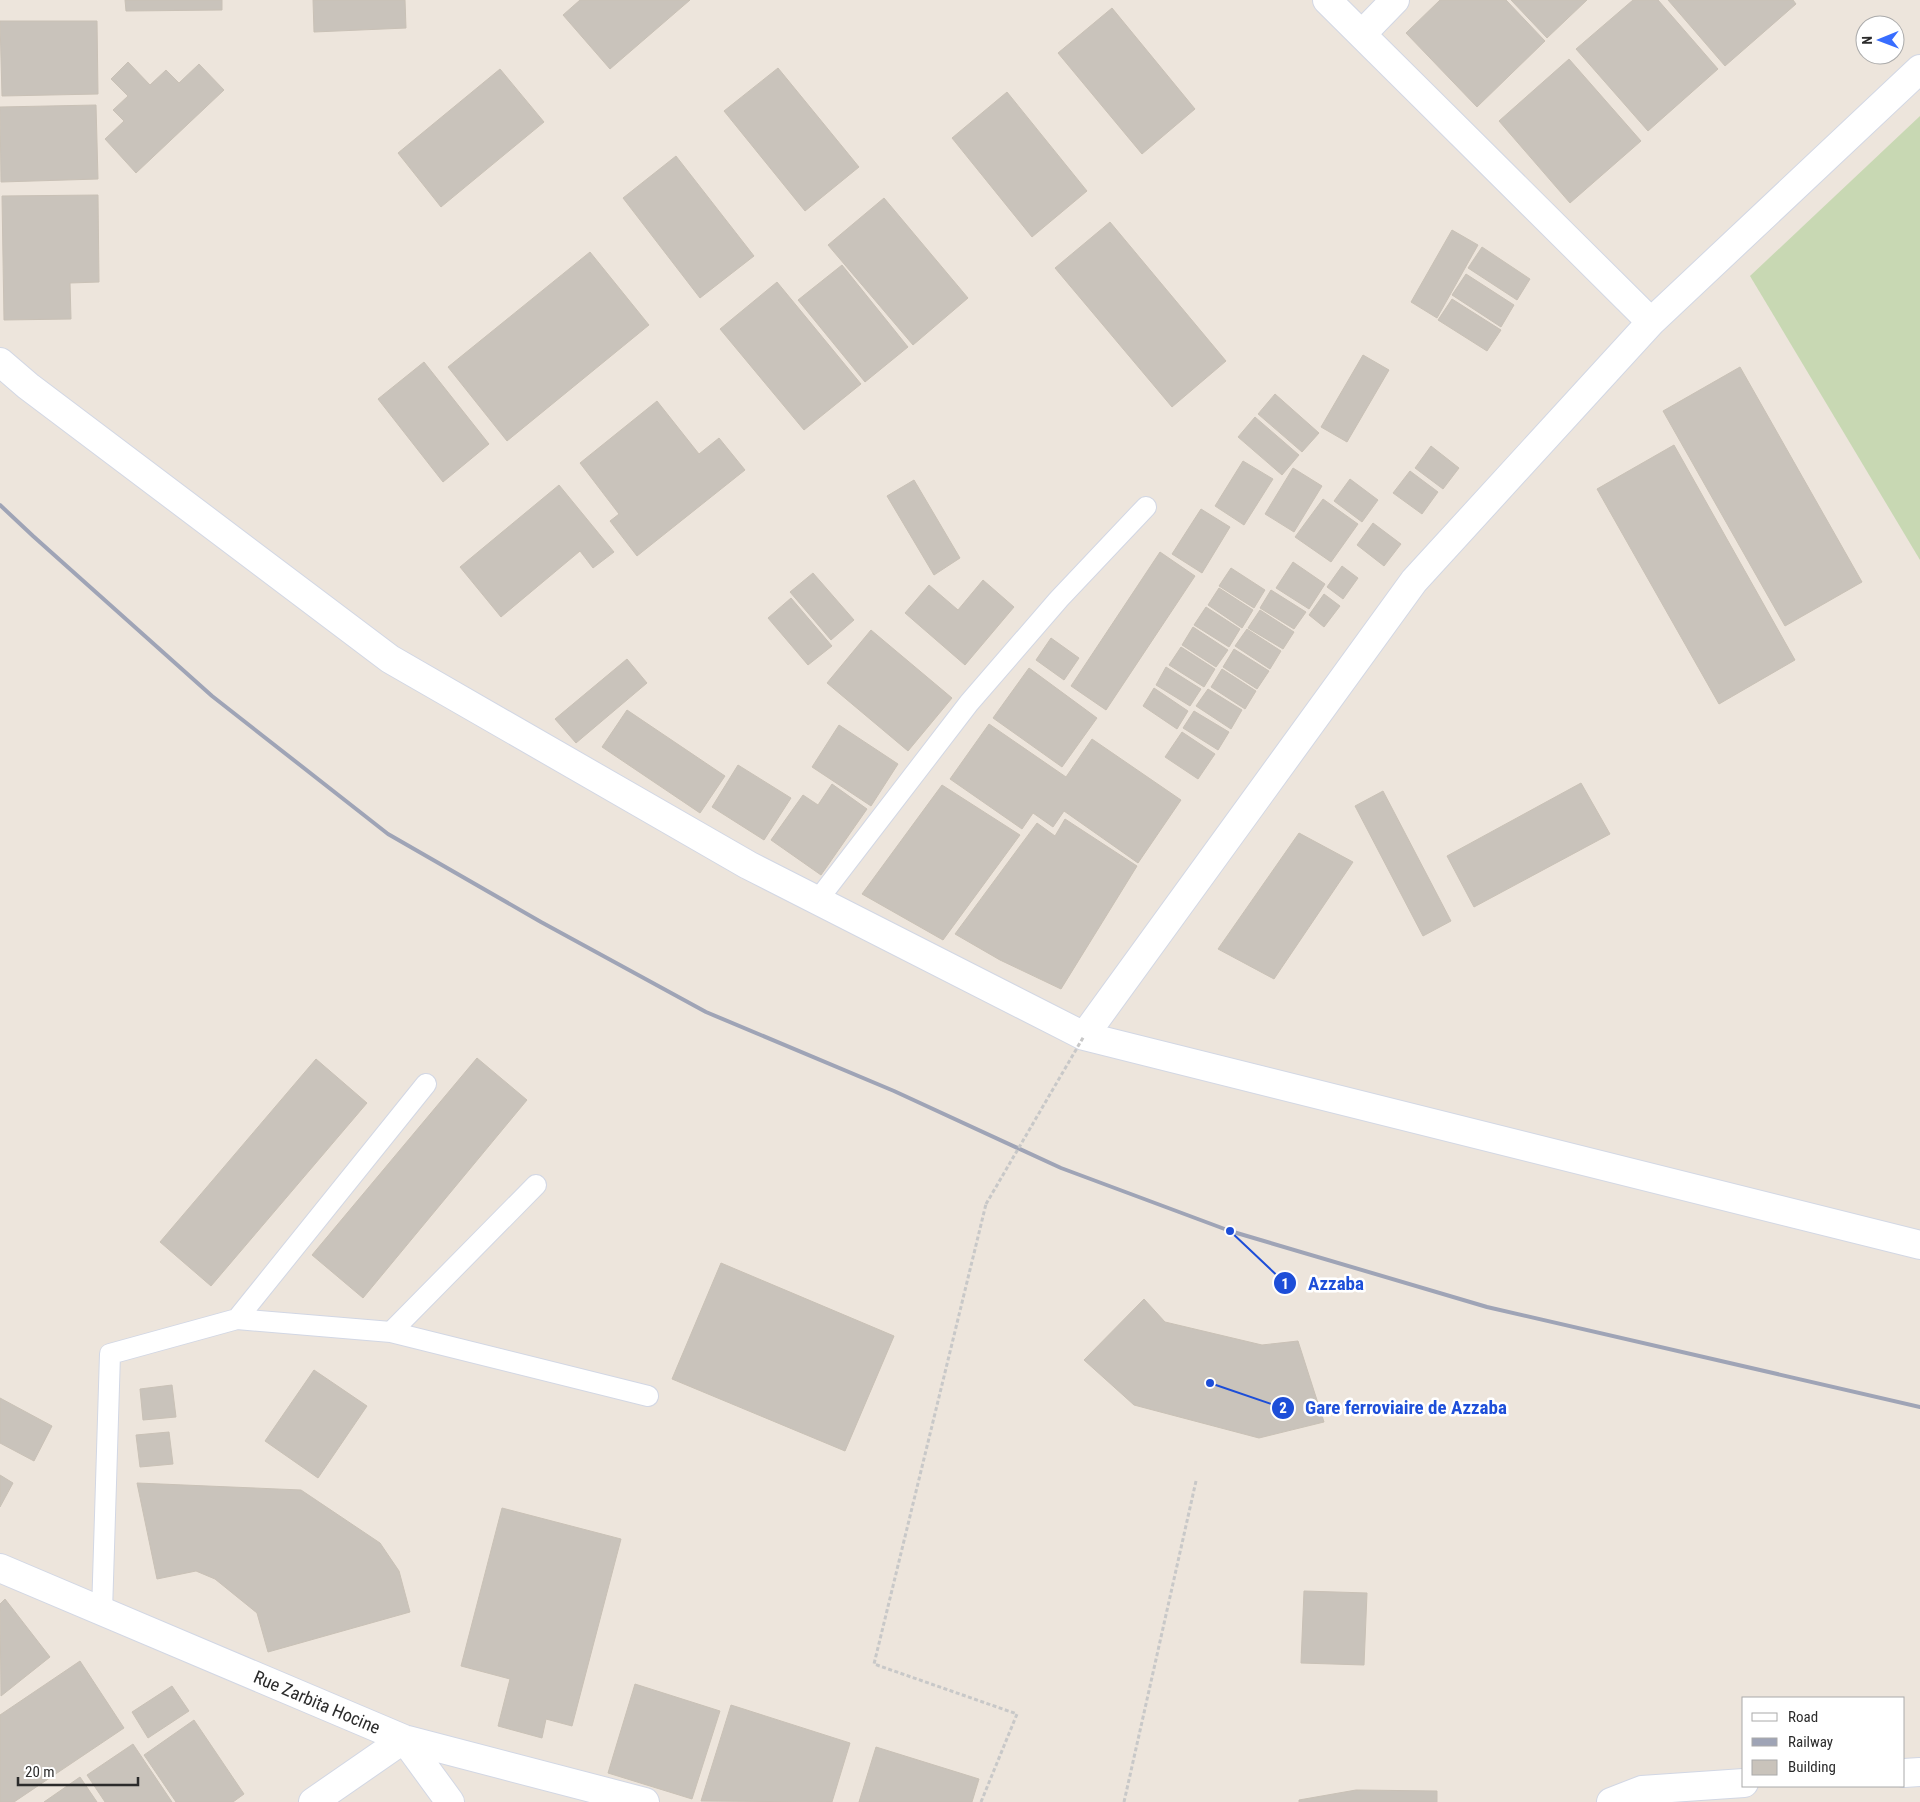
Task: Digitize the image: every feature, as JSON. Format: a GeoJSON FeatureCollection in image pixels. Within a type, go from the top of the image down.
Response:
{"type":"FeatureCollection","features":[{"type":"Feature","properties":{"kind":"street"},"geometry":{"type":"LineString","coordinates":[[1327,0],[1651,322]]}},
{"type":"Feature","properties":{"kind":"street"},"geometry":{"type":"LineString","coordinates":[[1362,34],[1395,0]]}},
{"type":"Feature","properties":{"kind":"street"},"geometry":{"type":"LineString","coordinates":[[1084,1036],[1414,581],[1651,322],[1920,69]]}},
{"type":"Feature","properties":{"kind":"street"},"geometry":{"type":"LineString","coordinates":[[0,362],[28,386],[390,659],[740,860],[1084,1036],[1920,1245]]}},
{"type":"Feature","properties":{"kind":"street","name":"Rue Zarbita Hocine"},"geometry":{"type":"LineString","coordinates":[[0,1568],[404,1739],[645,1802]]}},
{"type":"Feature","properties":{"kind":"street"},"geometry":{"type":"LineString","coordinates":[[313,1802],[404,1739],[450,1802]]}},
{"type":"Feature","properties":{"kind":"street"},"geometry":{"type":"LineString","coordinates":[[1905,1773],[1920,1772]]}},
{"type":"Feature","properties":{"kind":"street"},"geometry":{"type":"LineString","coordinates":[[1611,1802],[1642,1790],[1742,1783]]}},
{"type":"Feature","properties":{"kind":"lane"},"geometry":{"type":"LineString","coordinates":[[817,901],[969,703],[1058,599],[1146,507]]}},
{"type":"Feature","properties":{"kind":"lane"},"geometry":{"type":"LineString","coordinates":[[237,1319],[426,1084]]}},
{"type":"Feature","properties":{"kind":"lane"},"geometry":{"type":"LineString","coordinates":[[391,1332],[536,1185]]}},
{"type":"Feature","properties":{"kind":"lane"},"geometry":{"type":"LineString","coordinates":[[102,1612],[110,1354],[237,1319],[391,1332],[648,1396]]}},
{"type":"Feature","properties":{"kind":"path"},"geometry":{"type":"LineString","coordinates":[[981,1802],[1017,1714],[874,1664],[986,1204],[1084,1036]]}},
{"type":"Feature","properties":{"kind":"path"},"geometry":{"type":"LineString","coordinates":[[1124,1802],[1196,1480]]}},
{"type":"Feature","properties":{"kind":"green space"},"geometry":{"type":"Polygon","coordinates":[[[1920,116],[1920,560],[1750,276],[1920,116]]]}},
{"type":"Feature","properties":{"kind":"building"},"geometry":{"type":"Polygon","coordinates":[[[125,0],[222,0],[222,10],[126,11],[125,0]]]}},
{"type":"Feature","properties":{"kind":"building"},"geometry":{"type":"Polygon","coordinates":[[[313,0],[405,0],[406,28],[314,32],[313,0]]]}},
{"type":"Feature","properties":{"kind":"building"},"geometry":{"type":"Polygon","coordinates":[[[580,0],[690,0],[610,69],[563,15],[580,0]]]}},
{"type":"Feature","properties":{"kind":"building"},"geometry":{"type":"Polygon","coordinates":[[[1440,0],[1506,0],[1545,41],[1477,107],[1406,33],[1440,0]]]}},
{"type":"Feature","properties":{"kind":"building"},"geometry":{"type":"Polygon","coordinates":[[[1511,0],[1587,0],[1547,38],[1511,0]]]}},
{"type":"Feature","properties":{"kind":"building"},"geometry":{"type":"Polygon","coordinates":[[[1633,0],[1658,0],[1718,69],[1648,131],[1576,49],[1633,0]]]}},
{"type":"Feature","properties":{"kind":"building"},"geometry":{"type":"Polygon","coordinates":[[[1668,0],[1793,0],[1796,4],[1725,66],[1668,0]]]}},
{"type":"Feature","properties":{"kind":"building"},"geometry":{"type":"Polygon","coordinates":[[[1112,8],[1195,109],[1142,154],[1058,53],[1112,8]]]}},
{"type":"Feature","properties":{"kind":"building"},"geometry":{"type":"Polygon","coordinates":[[[0,21],[97,21],[98,94],[2,96],[0,21]]]}},
{"type":"Feature","properties":{"kind":"building"},"geometry":{"type":"Polygon","coordinates":[[[1569,59],[1641,141],[1570,203],[1499,121],[1569,59]]]}},
{"type":"Feature","properties":{"kind":"building"},"geometry":{"type":"Polygon","coordinates":[[[128,62],[150,85],[166,70],[179,83],[199,64],[224,90],[136,173],[105,139],[124,121],[113,110],[128,96],[111,79],[128,62]]]}},
{"type":"Feature","properties":{"kind":"building"},"geometry":{"type":"Polygon","coordinates":[[[778,68],[859,167],[805,211],[724,111],[778,68]]]}},
{"type":"Feature","properties":{"kind":"building"},"geometry":{"type":"Polygon","coordinates":[[[500,69],[544,122],[441,207],[398,153],[500,69]]]}},
{"type":"Feature","properties":{"kind":"building"},"geometry":{"type":"Polygon","coordinates":[[[1007,92],[1087,191],[1032,237],[952,138],[1007,92]]]}},
{"type":"Feature","properties":{"kind":"building"},"geometry":{"type":"Polygon","coordinates":[[[96,105],[98,179],[1,182],[0,107],[96,105]]]}},
{"type":"Feature","properties":{"kind":"building"},"geometry":{"type":"Polygon","coordinates":[[[676,156],[754,256],[700,298],[623,198],[676,156]]]}},
{"type":"Feature","properties":{"kind":"building"},"geometry":{"type":"Polygon","coordinates":[[[98,195],[99,282],[70,283],[71,319],[4,320],[2,196],[98,195]]]}},
{"type":"Feature","properties":{"kind":"building"},"geometry":{"type":"Polygon","coordinates":[[[884,198],[968,298],[913,345],[828,245],[884,198]]]}},
{"type":"Feature","properties":{"kind":"building"},"geometry":{"type":"Polygon","coordinates":[[[1110,222],[1226,361],[1172,407],[1055,268],[1110,222]]]}},
{"type":"Feature","properties":{"kind":"building"},"geometry":{"type":"Polygon","coordinates":[[[1452,230],[1478,245],[1437,318],[1411,302],[1452,230]]]}},
{"type":"Feature","properties":{"kind":"building"},"geometry":{"type":"Polygon","coordinates":[[[1482,247],[1530,279],[1517,300],[1468,268],[1482,247]]]}},
{"type":"Feature","properties":{"kind":"building"},"geometry":{"type":"Polygon","coordinates":[[[590,252],[649,325],[507,441],[448,367],[590,252]]]}},
{"type":"Feature","properties":{"kind":"building"},"geometry":{"type":"Polygon","coordinates":[[[842,265],[908,347],[865,382],[798,300],[842,265]]]}},
{"type":"Feature","properties":{"kind":"building"},"geometry":{"type":"Polygon","coordinates":[[[1466,274],[1514,305],[1501,327],[1452,295],[1466,274]]]}},
{"type":"Feature","properties":{"kind":"building"},"geometry":{"type":"Polygon","coordinates":[[[777,282],[861,384],[804,430],[720,329],[777,282]]]}},
{"type":"Feature","properties":{"kind":"building"},"geometry":{"type":"Polygon","coordinates":[[[1452,299],[1501,330],[1487,351],[1438,320],[1452,299]]]}},
{"type":"Feature","properties":{"kind":"building"},"geometry":{"type":"Polygon","coordinates":[[[1363,355],[1389,370],[1347,442],[1321,427],[1363,355]]]}},
{"type":"Feature","properties":{"kind":"building"},"geometry":{"type":"Polygon","coordinates":[[[424,362],[489,444],[443,482],[378,399],[424,362]]]}},
{"type":"Feature","properties":{"kind":"building"},"geometry":{"type":"Polygon","coordinates":[[[1740,367],[1862,582],[1785,626],[1663,411],[1740,367]]]}},
{"type":"Feature","properties":{"kind":"building"},"geometry":{"type":"Polygon","coordinates":[[[1275,394],[1319,433],[1302,452],[1258,414],[1275,394]]]}},
{"type":"Feature","properties":{"kind":"building"},"geometry":{"type":"Polygon","coordinates":[[[657,401],[699,454],[719,438],[745,470],[637,556],[610,521],[619,514],[580,463],[657,401]]]}},
{"type":"Feature","properties":{"kind":"building"},"geometry":{"type":"Polygon","coordinates":[[[1255,417],[1299,455],[1282,475],[1238,437],[1255,417]]]}},
{"type":"Feature","properties":{"kind":"building"},"geometry":{"type":"Polygon","coordinates":[[[1674,445],[1795,660],[1719,704],[1597,489],[1674,445]]]}},
{"type":"Feature","properties":{"kind":"building"},"geometry":{"type":"Polygon","coordinates":[[[1431,446],[1459,468],[1443,489],[1415,468],[1431,446]]]}},
{"type":"Feature","properties":{"kind":"building"},"geometry":{"type":"Polygon","coordinates":[[[1243,461],[1273,479],[1244,525],[1215,506],[1243,461]]]}},
{"type":"Feature","properties":{"kind":"building"},"geometry":{"type":"Polygon","coordinates":[[[1293,468],[1322,486],[1294,532],[1265,514],[1293,468]]]}},
{"type":"Feature","properties":{"kind":"building"},"geometry":{"type":"Polygon","coordinates":[[[1410,471],[1438,492],[1422,514],[1393,493],[1410,471]]]}},
{"type":"Feature","properties":{"kind":"building"},"geometry":{"type":"Polygon","coordinates":[[[1350,479],[1378,500],[1362,522],[1334,501],[1350,479]]]}},
{"type":"Feature","properties":{"kind":"building"},"geometry":{"type":"Polygon","coordinates":[[[914,480],[960,558],[934,575],[887,496],[914,480]]]}},
{"type":"Feature","properties":{"kind":"building"},"geometry":{"type":"Polygon","coordinates":[[[559,485],[614,552],[593,568],[580,551],[501,617],[460,567],[559,485]]]}},
{"type":"Feature","properties":{"kind":"building"},"geometry":{"type":"Polygon","coordinates":[[[1323,499],[1358,524],[1331,562],[1295,537],[1323,499]]]}},
{"type":"Feature","properties":{"kind":"building"},"geometry":{"type":"Polygon","coordinates":[[[1201,509],[1230,527],[1202,573],[1172,554],[1201,509]]]}},
{"type":"Feature","properties":{"kind":"building"},"geometry":{"type":"Polygon","coordinates":[[[1373,523],[1401,544],[1384,566],[1357,545],[1373,523]]]}},
{"type":"Feature","properties":{"kind":"building"},"geometry":{"type":"Polygon","coordinates":[[[1160,552],[1195,576],[1106,710],[1071,686],[1160,552]]]}},
{"type":"Feature","properties":{"kind":"building"},"geometry":{"type":"Polygon","coordinates":[[[1293,562],[1325,584],[1309,609],[1276,588],[1293,562]]]}},
{"type":"Feature","properties":{"kind":"building"},"geometry":{"type":"Polygon","coordinates":[[[1342,566],[1358,578],[1343,599],[1327,587],[1342,566]]]}},
{"type":"Feature","properties":{"kind":"building"},"geometry":{"type":"Polygon","coordinates":[[[1231,568],[1265,590],[1254,608],[1219,586],[1231,568]]]}},
{"type":"Feature","properties":{"kind":"building"},"geometry":{"type":"Polygon","coordinates":[[[813,573],[854,620],[831,640],[790,592],[813,573]]]}},
{"type":"Feature","properties":{"kind":"building"},"geometry":{"type":"Polygon","coordinates":[[[983,580],[1014,607],[965,665],[905,613],[929,585],[958,610],[983,580]]]}},
{"type":"Feature","properties":{"kind":"building"},"geometry":{"type":"Polygon","coordinates":[[[1219,588],[1253,610],[1242,628],[1208,605],[1219,588]]]}},
{"type":"Feature","properties":{"kind":"building"},"geometry":{"type":"Polygon","coordinates":[[[1271,590],[1306,612],[1294,629],[1260,608],[1271,590]]]}},
{"type":"Feature","properties":{"kind":"building"},"geometry":{"type":"Polygon","coordinates":[[[1324,594],[1340,606],[1324,627],[1309,615],[1324,594]]]}},
{"type":"Feature","properties":{"kind":"building"},"geometry":{"type":"Polygon","coordinates":[[[791,598],[832,646],[808,665],[768,618],[791,598]]]}},
{"type":"Feature","properties":{"kind":"building"},"geometry":{"type":"Polygon","coordinates":[[[1206,607],[1240,629],[1229,647],[1194,625],[1206,607]]]}},
{"type":"Feature","properties":{"kind":"building"},"geometry":{"type":"Polygon","coordinates":[[[1260,610],[1294,632],[1283,649],[1248,628],[1260,610]]]}},
{"type":"Feature","properties":{"kind":"building"},"geometry":{"type":"Polygon","coordinates":[[[1193,627],[1228,650],[1216,667],[1182,645],[1193,627]]]}},
{"type":"Feature","properties":{"kind":"building"},"geometry":{"type":"Polygon","coordinates":[[[1247,629],[1281,651],[1270,669],[1235,646],[1247,629]]]}},
{"type":"Feature","properties":{"kind":"building"},"geometry":{"type":"Polygon","coordinates":[[[871,630],[952,698],[908,751],[827,683],[871,630]]]}},
{"type":"Feature","properties":{"kind":"building"},"geometry":{"type":"Polygon","coordinates":[[[1051,638],[1079,658],[1064,680],[1036,660],[1051,638]]]}},
{"type":"Feature","properties":{"kind":"building"},"geometry":{"type":"Polygon","coordinates":[[[1181,647],[1215,669],[1204,687],[1169,665],[1181,647]]]}},
{"type":"Feature","properties":{"kind":"building"},"geometry":{"type":"Polygon","coordinates":[[[1234,649],[1269,671],[1257,689],[1223,667],[1234,649]]]}},
{"type":"Feature","properties":{"kind":"building"},"geometry":{"type":"Polygon","coordinates":[[[627,659],[647,683],[576,743],[555,719],[627,659]]]}},
{"type":"Feature","properties":{"kind":"building"},"geometry":{"type":"Polygon","coordinates":[[[1166,667],[1201,689],[1190,706],[1156,685],[1166,667]]]}},
{"type":"Feature","properties":{"kind":"building"},"geometry":{"type":"Polygon","coordinates":[[[1029,668],[1097,718],[1062,767],[993,718],[1029,668]]]}},
{"type":"Feature","properties":{"kind":"building"},"geometry":{"type":"Polygon","coordinates":[[[1222,669],[1256,691],[1245,709],[1211,687],[1222,669]]]}},
{"type":"Feature","properties":{"kind":"building"},"geometry":{"type":"Polygon","coordinates":[[[1154,688],[1188,711],[1177,729],[1143,706],[1154,688]]]}},
{"type":"Feature","properties":{"kind":"building"},"geometry":{"type":"Polygon","coordinates":[[[1208,689],[1242,710],[1231,729],[1196,706],[1208,689]]]}},
{"type":"Feature","properties":{"kind":"building"},"geometry":{"type":"Polygon","coordinates":[[[627,710],[725,776],[700,813],[602,747],[627,710]]]}},
{"type":"Feature","properties":{"kind":"building"},"geometry":{"type":"Polygon","coordinates":[[[1194,711],[1229,732],[1218,750],[1183,728],[1194,711]]]}},
{"type":"Feature","properties":{"kind":"building"},"geometry":{"type":"Polygon","coordinates":[[[989,724],[1066,777],[1092,739],[1181,800],[1138,863],[1064,811],[1053,827],[1033,813],[1022,829],[950,779],[989,724]]]}},
{"type":"Feature","properties":{"kind":"building"},"geometry":{"type":"Polygon","coordinates":[[[839,725],[898,764],[871,806],[812,767],[839,725]]]}},
{"type":"Feature","properties":{"kind":"building"},"geometry":{"type":"Polygon","coordinates":[[[1182,732],[1215,754],[1198,779],[1165,757],[1182,732]]]}},
{"type":"Feature","properties":{"kind":"building"},"geometry":{"type":"Polygon","coordinates":[[[738,765],[791,798],[764,840],[712,807],[738,765]]]}},
{"type":"Feature","properties":{"kind":"building"},"geometry":{"type":"Polygon","coordinates":[[[1581,783],[1610,834],[1474,907],[1447,856],[1581,783]]]}},
{"type":"Feature","properties":{"kind":"building"},"geometry":{"type":"Polygon","coordinates":[[[832,784],[867,809],[821,875],[771,840],[803,795],[818,805],[832,784]]]}},
{"type":"Feature","properties":{"kind":"building"},"geometry":{"type":"Polygon","coordinates":[[[942,785],[1020,835],[943,940],[862,894],[942,785]]]}},
{"type":"Feature","properties":{"kind":"building"},"geometry":{"type":"Polygon","coordinates":[[[1383,791],[1451,921],[1423,936],[1355,806],[1383,791]]]}},
{"type":"Feature","properties":{"kind":"building"},"geometry":{"type":"Polygon","coordinates":[[[1065,819],[1137,866],[1061,989],[1000,960],[955,934],[1037,823],[1055,836],[1065,819]]]}},
{"type":"Feature","properties":{"kind":"building"},"geometry":{"type":"Polygon","coordinates":[[[1299,833],[1353,862],[1274,979],[1218,949],[1299,833]]]}},
{"type":"Feature","properties":{"kind":"building"},"geometry":{"type":"Polygon","coordinates":[[[477,1058],[527,1100],[363,1298],[312,1255],[477,1058]]]}},
{"type":"Feature","properties":{"kind":"building"},"geometry":{"type":"Polygon","coordinates":[[[316,1059],[367,1103],[211,1286],[160,1242],[316,1059]]]}},
{"type":"Feature","properties":{"kind":"building"},"geometry":{"type":"Polygon","coordinates":[[[721,1263],[894,1336],[845,1451],[672,1379],[721,1263]]]}},
{"type":"Feature","properties":{"kind":"building"},"geometry":{"type":"Polygon","coordinates":[[[1144,1299],[1165,1322],[1262,1345],[1298,1341],[1324,1422],[1259,1438],[1134,1405],[1084,1360],[1144,1299]]]}},
{"type":"Feature","properties":{"kind":"building"},"geometry":{"type":"Polygon","coordinates":[[[314,1370],[367,1406],[318,1478],[265,1441],[314,1370]]]}},
{"type":"Feature","properties":{"kind":"building"},"geometry":{"type":"Polygon","coordinates":[[[172,1385],[176,1417],[143,1420],[140,1389],[172,1385]]]}},
{"type":"Feature","properties":{"kind":"building"},"geometry":{"type":"Polygon","coordinates":[[[0,1398],[52,1426],[34,1461],[0,1443],[0,1398]]]}},
{"type":"Feature","properties":{"kind":"building"},"geometry":{"type":"Polygon","coordinates":[[[169,1432],[173,1464],[140,1467],[136,1435],[169,1432]]]}},
{"type":"Feature","properties":{"kind":"building"},"geometry":{"type":"Polygon","coordinates":[[[0,1475],[13,1483],[0,1507],[0,1475]]]}},
{"type":"Feature","properties":{"kind":"building"},"geometry":{"type":"Polygon","coordinates":[[[137,1483],[301,1490],[380,1543],[399,1571],[410,1612],[268,1652],[257,1613],[215,1579],[196,1571],[157,1579],[137,1483]]]}},
{"type":"Feature","properties":{"kind":"building"},"geometry":{"type":"Polygon","coordinates":[[[502,1508],[621,1539],[572,1726],[546,1719],[542,1738],[498,1726],[510,1679],[461,1666],[502,1508]]]}},
{"type":"Feature","properties":{"kind":"building"},"geometry":{"type":"Polygon","coordinates":[[[1304,1591],[1367,1593],[1364,1665],[1301,1663],[1304,1591]]]}},
{"type":"Feature","properties":{"kind":"building"},"geometry":{"type":"Polygon","coordinates":[[[5,1599],[50,1657],[1,1696],[0,1604],[5,1599]]]}},
{"type":"Feature","properties":{"kind":"building"},"geometry":{"type":"Polygon","coordinates":[[[80,1661],[124,1728],[14,1802],[0,1802],[0,1715],[80,1661]]]}},
{"type":"Feature","properties":{"kind":"building"},"geometry":{"type":"Polygon","coordinates":[[[635,1684],[720,1711],[692,1799],[608,1773],[635,1684]]]}},
{"type":"Feature","properties":{"kind":"building"},"geometry":{"type":"Polygon","coordinates":[[[172,1686],[189,1711],[148,1738],[132,1712],[172,1686]]]}},
{"type":"Feature","properties":{"kind":"building"},"geometry":{"type":"Polygon","coordinates":[[[731,1705],[850,1743],[832,1802],[701,1801],[731,1705]]]}},
{"type":"Feature","properties":{"kind":"building"},"geometry":{"type":"Polygon","coordinates":[[[194,1720],[244,1794],[233,1802],[176,1802],[144,1755],[194,1720]]]}},
{"type":"Feature","properties":{"kind":"building"},"geometry":{"type":"Polygon","coordinates":[[[133,1744],[172,1802],[105,1802],[87,1775],[133,1744]]]}},
{"type":"Feature","properties":{"kind":"building"},"geometry":{"type":"Polygon","coordinates":[[[876,1747],[979,1779],[972,1802],[859,1802],[876,1747]]]}},
{"type":"Feature","properties":{"kind":"building"},"geometry":{"type":"Polygon","coordinates":[[[80,1777],[97,1802],[44,1802],[80,1777]]]}},
{"type":"Feature","properties":{"kind":"building"},"geometry":{"type":"Polygon","coordinates":[[[1356,1790],[1437,1791],[1437,1802],[1299,1802],[1299,1800],[1356,1790]]]}},
{"type":"Feature","properties":{"kind":"railway"},"geometry":{"type":"LineString","coordinates":[[0,505],[212,696],[388,834],[541,922],[706,1012],[894,1091],[1061,1168],[1230,1231],[1487,1307],[1920,1407]]}},
{"type":"Feature","properties":{"kind":"place","name":"Azzaba"},"geometry":{"type":"Point","coordinates":[1230,1231]}},
{"type":"Feature","properties":{"kind":"place","name":"Gare ferroviaire de Azzaba"},"geometry":{"type":"Point","coordinates":[1210,1383]}}]}
